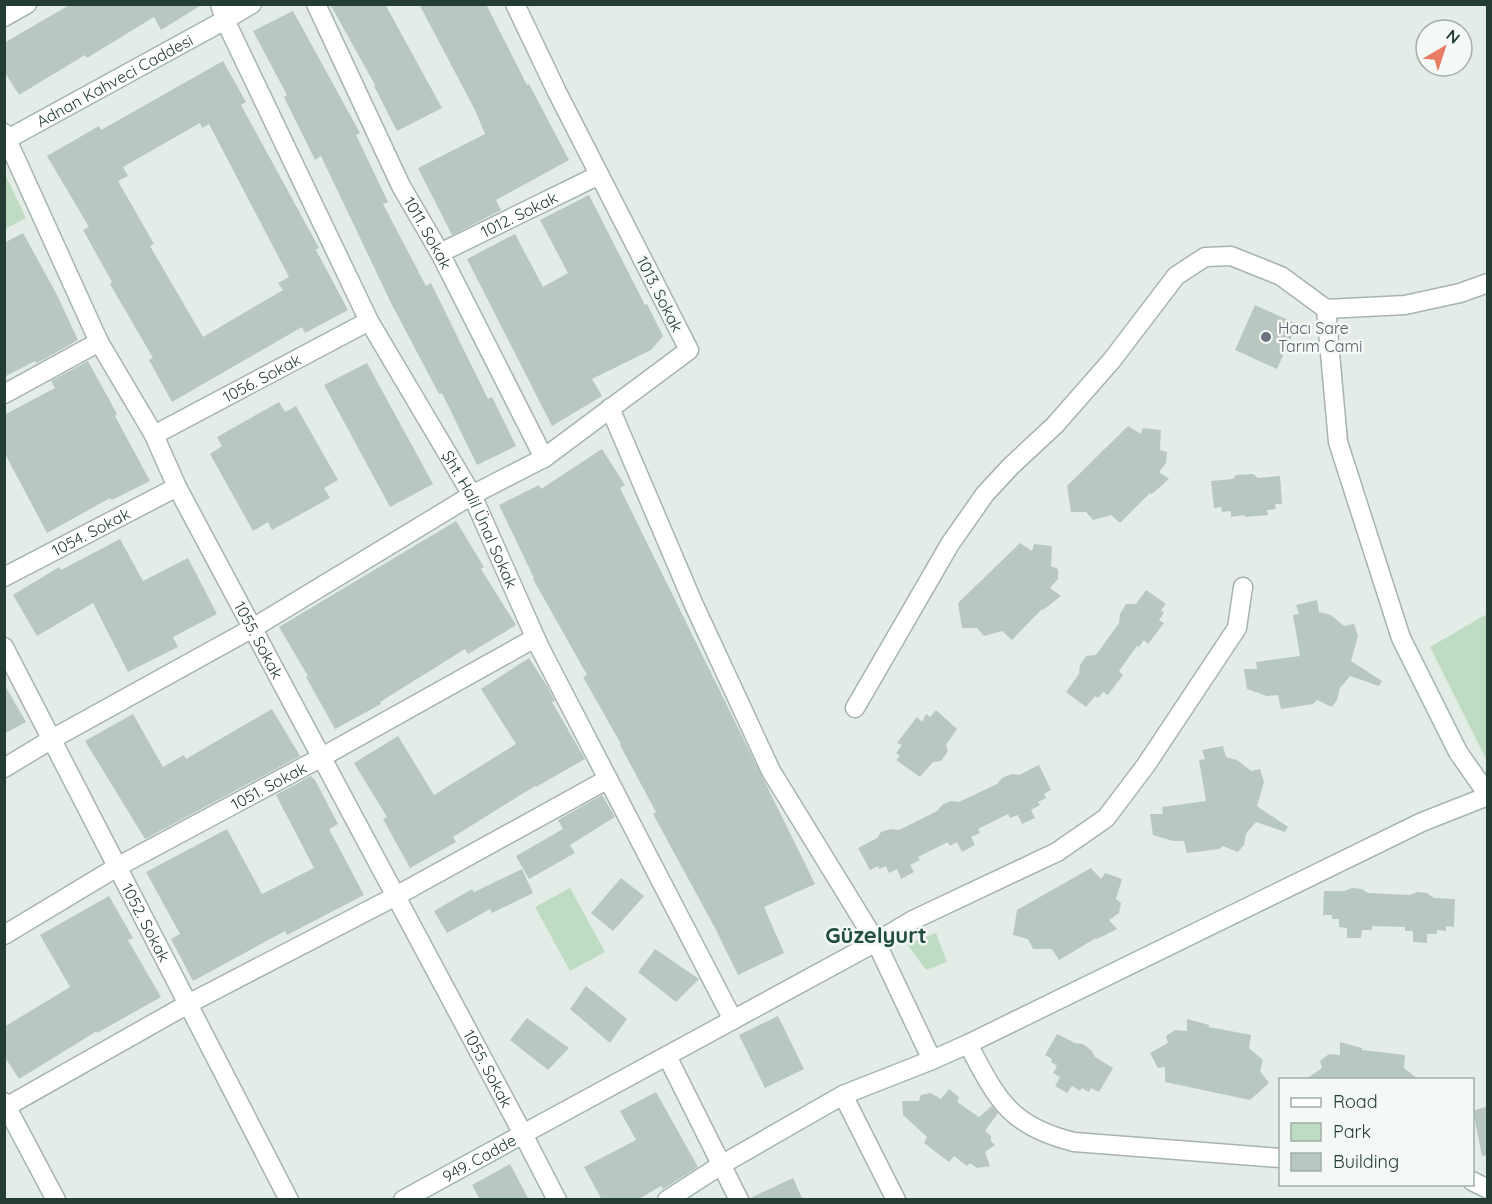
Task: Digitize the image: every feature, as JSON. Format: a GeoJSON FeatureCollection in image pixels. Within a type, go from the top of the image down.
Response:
{"type":"FeatureCollection","features":[{"type":"Feature","properties":{"kind":"street"},"geometry":{"type":"LineString","coordinates":[[4,17],[27,4]]}},
{"type":"Feature","properties":{"kind":"street","name":"Adnan Kahveci Caddesi"},"geometry":{"type":"LineString","coordinates":[[6,138],[222,12],[252,4]]}},
{"type":"Feature","properties":{"kind":"street","name":"1011. Sokak"},"geometry":{"type":"LineString","coordinates":[[316,4],[401,186],[440,253],[544,458]]}},
{"type":"Feature","properties":{"kind":"street","name":"1013. Sokak"},"geometry":{"type":"LineString","coordinates":[[4,768],[253,628],[472,495],[544,458],[689,350],[515,4]]}},
{"type":"Feature","properties":{"kind":"street","name":"Şht. Halil Ünal Sokak"},"geometry":{"type":"LineString","coordinates":[[222,12],[369,321],[472,495],[535,638],[733,1020]]}},
{"type":"Feature","properties":{"kind":"street","name":"1055. Sokak"},"geometry":{"type":"LineString","coordinates":[[6,138],[99,342],[153,435],[177,487],[524,1134],[557,1200]]}},
{"type":"Feature","properties":{"kind":"street","name":"1012. Sokak"},"geometry":{"type":"LineString","coordinates":[[440,253],[600,175]]}},
{"type":"Feature","properties":{"kind":"street"},"geometry":{"type":"LineString","coordinates":[[855,708],[950,544],[985,494],[1055,425],[1112,360],[1176,276],[1205,257],[1232,256],[1281,276],[1326,309],[1405,305],[1460,293],[1488,283]]}},
{"type":"Feature","properties":{"kind":"street"},"geometry":{"type":"LineString","coordinates":[[667,1200],[721,1165],[843,1095],[968,1044],[1422,822],[1488,795],[1458,752],[1401,638],[1338,442],[1326,309]]}},
{"type":"Feature","properties":{"kind":"street","name":"1056. Sokak"},"geometry":{"type":"LineString","coordinates":[[153,435],[369,321]]}},
{"type":"Feature","properties":{"kind":"street"},"geometry":{"type":"LineString","coordinates":[[4,394],[99,342]]}},
{"type":"Feature","properties":{"kind":"street"},"geometry":{"type":"LineString","coordinates":[[610,408],[694,605],[771,771],[876,942],[932,1060]]}},
{"type":"Feature","properties":{"kind":"street","name":"1054. Sokak"},"geometry":{"type":"LineString","coordinates":[[4,577],[177,487]]}},
{"type":"Feature","properties":{"kind":"street","name":"949. Cadde"},"geometry":{"type":"LineString","coordinates":[[403,1200],[913,920],[1057,852],[1106,818],[1146,765],[1237,628],[1243,587]]}},
{"type":"Feature","properties":{"kind":"street","name":"1051. Sokak"},"geometry":{"type":"LineString","coordinates":[[4,935],[117,867],[322,757],[535,638]]}},
{"type":"Feature","properties":{"kind":"street","name":"1052. Sokak"},"geometry":{"type":"LineString","coordinates":[[4,647],[289,1200]]}},
{"type":"Feature","properties":{"kind":"street"},"geometry":{"type":"LineString","coordinates":[[56,1200],[5,1106],[188,1004],[396,896],[608,779]]}},
{"type":"Feature","properties":{"kind":"street"},"geometry":{"type":"LineString","coordinates":[[968,1044],[992,1090],[1008,1110],[1028,1126],[1048,1135],[1074,1142],[1279,1158]]}},
{"type":"Feature","properties":{"kind":"street"},"geometry":{"type":"LineString","coordinates":[[667,1056],[739,1200]]}},
{"type":"Feature","properties":{"kind":"street"},"geometry":{"type":"LineString","coordinates":[[843,1095],[896,1200]]}},
{"type":"Feature","properties":{"kind":"street"},"geometry":{"type":"LineString","coordinates":[[1474,1182],[1488,1189]]}},
{"type":"Feature","properties":{"kind":"green space"},"geometry":{"type":"Polygon","coordinates":[[[5,174],[26,218],[4,229],[5,174]]]}},
{"type":"Feature","properties":{"kind":"green space"},"geometry":{"type":"Polygon","coordinates":[[[1487,614],[1487,761],[1430,647],[1487,614]]]}},
{"type":"Feature","properties":{"kind":"green space"},"geometry":{"type":"Polygon","coordinates":[[[570,888],[605,952],[570,971],[535,907],[570,888]]]}},
{"type":"Feature","properties":{"kind":"green space"},"geometry":{"type":"Polygon","coordinates":[[[936,933],[947,962],[926,970],[907,944],[936,933]]]}},
{"type":"Feature","properties":{"kind":"building"},"geometry":{"type":"Polygon","coordinates":[[[71,4],[203,4],[161,30],[154,17],[87,58],[85,55],[19,95],[4,71],[4,43],[71,4]]]}},
{"type":"Feature","properties":{"kind":"building"},"geometry":{"type":"Polygon","coordinates":[[[330,4],[385,4],[442,108],[397,131],[375,85],[330,4]]]}},
{"type":"Feature","properties":{"kind":"building"},"geometry":{"type":"Polygon","coordinates":[[[419,4],[486,4],[527,85],[529,84],[569,160],[496,200],[501,210],[452,235],[418,168],[485,134],[475,110],[419,4]]]}},
{"type":"Feature","properties":{"kind":"building"},"geometry":{"type":"Polygon","coordinates":[[[293,11],[360,133],[356,135],[388,202],[383,204],[426,286],[431,283],[488,399],[492,397],[516,446],[477,465],[442,393],[439,394],[391,303],[321,156],[315,160],[284,97],[287,95],[253,31],[293,11]]]}},
{"type":"Feature","properties":{"kind":"building"},"geometry":{"type":"Polygon","coordinates":[[[223,61],[246,102],[241,105],[319,248],[316,250],[348,310],[305,333],[302,327],[172,402],[149,360],[153,358],[110,284],[112,282],[83,230],[89,227],[47,156],[99,126],[101,130],[223,61]],[[200,123],[123,167],[128,176],[118,181],[154,244],[150,246],[203,337],[283,290],[278,283],[289,277],[209,124],[202,128],[200,123]]]}},
{"type":"Feature","properties":{"kind":"building"},"geometry":{"type":"Polygon","coordinates":[[[589,195],[663,336],[651,350],[592,379],[602,396],[552,426],[467,259],[515,234],[543,287],[568,273],[540,220],[589,195]]]}},
{"type":"Feature","properties":{"kind":"building"},"geometry":{"type":"Polygon","coordinates":[[[23,233],[56,293],[78,340],[39,362],[35,361],[4,377],[4,243],[23,233]]]}},
{"type":"Feature","properties":{"kind":"building","name":"Hacı Sare Tarım Cami"},"geometry":{"type":"Polygon","coordinates":[[[1255,305],[1297,324],[1277,369],[1235,350],[1255,305]]]}},
{"type":"Feature","properties":{"kind":"building"},"geometry":{"type":"Polygon","coordinates":[[[88,361],[150,481],[112,500],[110,498],[47,533],[4,452],[4,415],[55,388],[51,381],[88,361]]]}},
{"type":"Feature","properties":{"kind":"building"},"geometry":{"type":"Polygon","coordinates":[[[367,363],[433,484],[390,507],[324,385],[367,363]]]}},
{"type":"Feature","properties":{"kind":"building"},"geometry":{"type":"Polygon","coordinates":[[[279,402],[285,412],[296,406],[338,480],[324,488],[330,498],[272,530],[268,522],[253,531],[210,454],[222,446],[217,437],[279,402]]]}},
{"type":"Feature","properties":{"kind":"building"},"geometry":{"type":"Polygon","coordinates":[[[1128,426],[1141,434],[1143,428],[1161,430],[1160,450],[1167,452],[1166,463],[1159,472],[1169,479],[1152,494],[1150,493],[1120,523],[1111,515],[1093,520],[1086,512],[1071,512],[1067,486],[1128,426]]]}},
{"type":"Feature","properties":{"kind":"building"},"geometry":{"type":"Polygon","coordinates":[[[602,449],[625,485],[620,488],[815,884],[764,907],[784,953],[738,975],[653,814],[656,812],[621,744],[583,677],[587,675],[533,579],[499,505],[539,485],[541,489],[602,449]]]}},
{"type":"Feature","properties":{"kind":"building"},"geometry":{"type":"Polygon","coordinates":[[[1253,474],[1258,478],[1280,476],[1282,504],[1275,504],[1276,509],[1267,510],[1268,515],[1245,517],[1245,515],[1231,517],[1231,511],[1222,512],[1221,507],[1214,508],[1211,481],[1233,479],[1236,475],[1253,474]]]}},
{"type":"Feature","properties":{"kind":"building"},"geometry":{"type":"Polygon","coordinates":[[[456,521],[484,567],[481,569],[516,625],[468,654],[465,649],[380,702],[381,704],[335,729],[306,677],[308,676],[279,627],[456,521]]]}},
{"type":"Feature","properties":{"kind":"building"},"geometry":{"type":"Polygon","coordinates":[[[120,539],[143,581],[188,558],[217,614],[173,637],[178,647],[128,672],[93,603],[37,636],[13,595],[59,567],[61,570],[120,539]]]}},
{"type":"Feature","properties":{"kind":"building"},"geometry":{"type":"Polygon","coordinates":[[[1020,543],[1032,551],[1034,544],[1052,546],[1051,566],[1058,569],[1058,579],[1050,588],[1061,596],[1042,609],[1012,640],[1002,631],[984,636],[977,628],[962,628],[958,603],[1020,543]]]}},
{"type":"Feature","properties":{"kind":"building"},"geometry":{"type":"Polygon","coordinates":[[[1146,590],[1166,604],[1161,610],[1164,613],[1159,620],[1164,623],[1148,644],[1144,640],[1139,647],[1137,646],[1119,671],[1123,675],[1108,695],[1103,692],[1098,698],[1095,696],[1086,707],[1066,692],[1079,674],[1080,665],[1086,656],[1096,655],[1119,623],[1120,614],[1126,604],[1136,604],[1146,590]]]}},
{"type":"Feature","properties":{"kind":"building"},"geometry":{"type":"Polygon","coordinates":[[[1317,600],[1319,612],[1331,615],[1344,626],[1354,624],[1358,636],[1351,661],[1382,681],[1379,686],[1350,676],[1340,688],[1337,700],[1332,707],[1317,700],[1313,704],[1281,709],[1278,695],[1267,696],[1247,689],[1244,669],[1257,669],[1256,662],[1300,656],[1293,615],[1299,614],[1296,605],[1317,600]]]}},
{"type":"Feature","properties":{"kind":"building"},"geometry":{"type":"Polygon","coordinates":[[[529,658],[547,686],[555,701],[552,702],[585,759],[535,786],[453,837],[456,842],[410,868],[383,819],[387,817],[354,763],[398,736],[434,795],[516,744],[481,689],[529,658]]]}},
{"type":"Feature","properties":{"kind":"building"},"geometry":{"type":"Polygon","coordinates":[[[4,684],[26,722],[4,734],[4,684]]]}},
{"type":"Feature","properties":{"kind":"building"},"geometry":{"type":"Polygon","coordinates":[[[272,709],[300,756],[145,839],[85,741],[133,714],[163,767],[184,755],[186,759],[272,709]]]}},
{"type":"Feature","properties":{"kind":"building"},"geometry":{"type":"Polygon","coordinates":[[[936,710],[957,729],[946,745],[948,751],[941,761],[933,762],[920,777],[896,760],[900,756],[896,753],[902,745],[897,743],[917,717],[922,722],[926,714],[930,717],[936,710]]]}},
{"type":"Feature","properties":{"kind":"building"},"geometry":{"type":"Polygon","coordinates":[[[1223,746],[1226,757],[1237,760],[1251,771],[1260,769],[1264,782],[1257,806],[1288,827],[1285,832],[1256,822],[1246,834],[1244,845],[1238,852],[1223,846],[1219,849],[1187,853],[1184,841],[1173,841],[1153,835],[1150,814],[1163,814],[1162,807],[1206,801],[1199,760],[1205,759],[1202,750],[1223,746]]]}},
{"type":"Feature","properties":{"kind":"building"},"geometry":{"type":"Polygon","coordinates":[[[1039,765],[1051,790],[1044,794],[1046,798],[1038,802],[1040,805],[1031,810],[1035,818],[1022,824],[1018,815],[1010,818],[1008,814],[978,829],[980,833],[971,837],[975,845],[962,852],[957,842],[950,846],[948,842],[918,857],[920,860],[910,865],[914,872],[901,879],[897,869],[889,873],[886,866],[879,869],[878,866],[870,870],[858,848],[877,838],[881,832],[891,829],[899,830],[937,811],[942,805],[951,801],[959,802],[997,784],[1002,778],[1012,774],[1019,775],[1039,765]]]}},
{"type":"Feature","properties":{"kind":"building"},"geometry":{"type":"Polygon","coordinates":[[[311,776],[338,824],[329,829],[364,895],[287,935],[285,931],[193,981],[171,939],[180,934],[146,872],[227,829],[262,894],[314,868],[276,795],[311,776]]]}},
{"type":"Feature","properties":{"kind":"building"},"geometry":{"type":"Polygon","coordinates":[[[602,795],[615,817],[570,845],[575,853],[529,879],[516,856],[563,829],[558,820],[602,795]]]}},
{"type":"Feature","properties":{"kind":"building"},"geometry":{"type":"Polygon","coordinates":[[[1091,868],[1101,879],[1105,873],[1122,879],[1116,899],[1121,903],[1119,913],[1109,920],[1117,929],[1096,938],[1059,960],[1052,949],[1033,949],[1028,939],[1013,935],[1017,910],[1091,868]]]}},
{"type":"Feature","properties":{"kind":"building"},"geometry":{"type":"Polygon","coordinates":[[[522,869],[533,893],[492,913],[490,909],[447,933],[434,911],[472,889],[474,892],[522,869]]]}},
{"type":"Feature","properties":{"kind":"building"},"geometry":{"type":"Polygon","coordinates":[[[621,878],[644,896],[613,931],[591,913],[621,878]]]}},
{"type":"Feature","properties":{"kind":"building"},"geometry":{"type":"Polygon","coordinates":[[[1352,888],[1362,889],[1368,893],[1410,895],[1417,892],[1427,893],[1434,898],[1455,899],[1454,927],[1446,926],[1446,931],[1437,930],[1437,934],[1427,934],[1427,943],[1413,942],[1413,931],[1405,931],[1405,927],[1372,926],[1372,930],[1362,930],[1361,938],[1347,938],[1347,928],[1339,927],[1339,919],[1332,919],[1332,915],[1323,915],[1324,891],[1344,891],[1352,888]]]}},
{"type":"Feature","properties":{"kind":"building"},"geometry":{"type":"Polygon","coordinates":[[[109,896],[133,938],[128,940],[161,997],[97,1033],[97,1031],[19,1079],[4,1056],[4,1027],[70,987],[40,935],[109,896]]]}},
{"type":"Feature","properties":{"kind":"building"},"geometry":{"type":"Polygon","coordinates":[[[655,949],[699,979],[676,1002],[638,972],[655,949]]]}},
{"type":"Feature","properties":{"kind":"building"},"geometry":{"type":"Polygon","coordinates":[[[586,986],[627,1019],[610,1043],[570,1009],[586,986]]]}},
{"type":"Feature","properties":{"kind":"building"},"geometry":{"type":"Polygon","coordinates":[[[778,1016],[804,1069],[765,1088],[739,1035],[778,1016]]]}},
{"type":"Feature","properties":{"kind":"building"},"geometry":{"type":"Polygon","coordinates":[[[527,1018],[569,1048],[548,1070],[510,1040],[527,1018]]]}},
{"type":"Feature","properties":{"kind":"building"},"geometry":{"type":"Polygon","coordinates":[[[1187,1019],[1209,1025],[1209,1027],[1251,1035],[1249,1048],[1263,1060],[1260,1071],[1269,1083],[1250,1100],[1165,1082],[1165,1067],[1158,1068],[1150,1053],[1168,1043],[1166,1036],[1175,1030],[1187,1031],[1187,1019]]]}},
{"type":"Feature","properties":{"kind":"building"},"geometry":{"type":"Polygon","coordinates":[[[1057,1034],[1075,1043],[1083,1044],[1091,1050],[1095,1057],[1113,1068],[1099,1092],[1091,1088],[1089,1092],[1082,1088],[1080,1091],[1072,1086],[1067,1093],[1055,1086],[1060,1077],[1053,1073],[1057,1066],[1045,1055],[1057,1034]]]}},
{"type":"Feature","properties":{"kind":"building"},"geometry":{"type":"Polygon","coordinates":[[[1340,1042],[1362,1048],[1362,1050],[1405,1055],[1404,1068],[1416,1078],[1308,1078],[1322,1068],[1320,1061],[1329,1054],[1340,1055],[1340,1042]]]}},
{"type":"Feature","properties":{"kind":"building"},"geometry":{"type":"Polygon","coordinates":[[[949,1089],[959,1097],[957,1102],[979,1117],[992,1106],[998,1113],[985,1131],[991,1136],[991,1141],[995,1145],[985,1152],[990,1166],[977,1168],[970,1163],[967,1166],[954,1156],[949,1162],[924,1143],[927,1137],[903,1115],[902,1101],[919,1101],[921,1095],[931,1093],[941,1099],[949,1089]]]}},
{"type":"Feature","properties":{"kind":"building"},"geometry":{"type":"Polygon","coordinates":[[[656,1092],[698,1167],[663,1189],[661,1186],[637,1200],[602,1200],[584,1167],[636,1140],[620,1111],[656,1092]]]}},
{"type":"Feature","properties":{"kind":"building"},"geometry":{"type":"Polygon","coordinates":[[[1488,1106],[1488,1155],[1482,1156],[1474,1111],[1488,1106]]]}},
{"type":"Feature","properties":{"kind":"building"},"geometry":{"type":"Polygon","coordinates":[[[510,1164],[529,1200],[480,1200],[472,1185],[510,1164]]]}},
{"type":"Feature","properties":{"kind":"building"},"geometry":{"type":"Polygon","coordinates":[[[793,1178],[803,1200],[750,1200],[750,1198],[793,1178]]]}},
{"type":"Feature","properties":{"kind":"place","name":"Hacı Sare Tarım Cami"},"geometry":{"type":"Point","coordinates":[1266,337]}},
{"type":"Feature","properties":{"kind":"district","name":"Güzelyurt"},"geometry":{"type":"Point","coordinates":[876,935]}}]}
